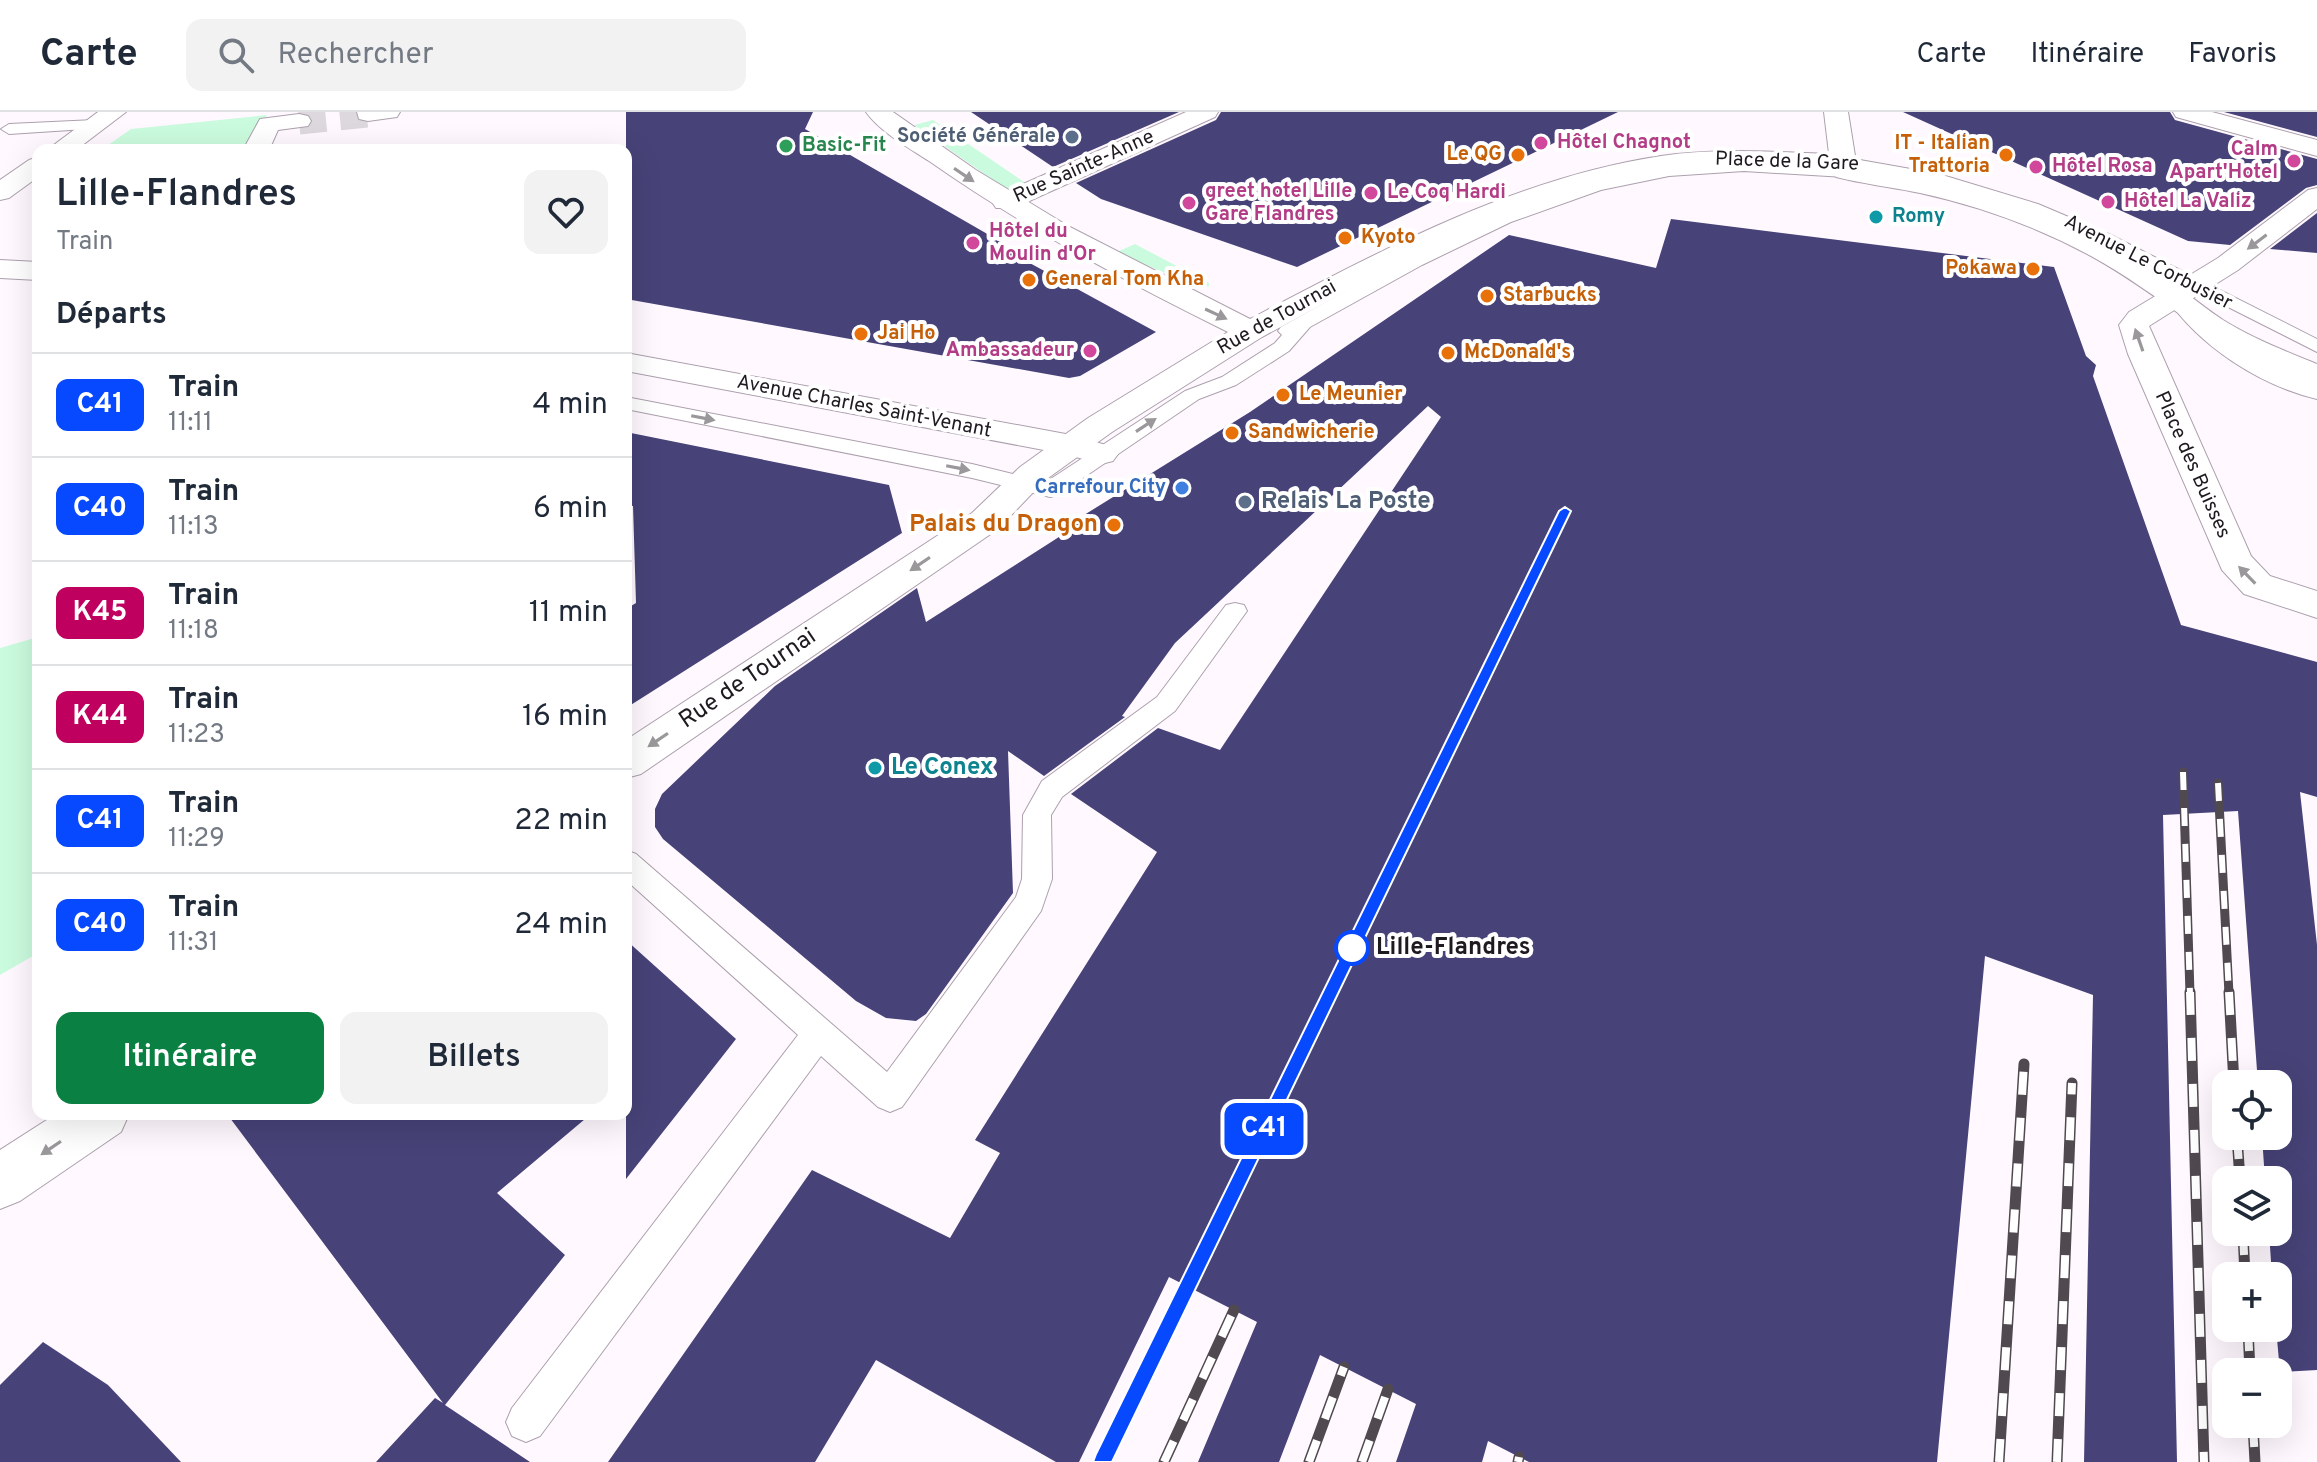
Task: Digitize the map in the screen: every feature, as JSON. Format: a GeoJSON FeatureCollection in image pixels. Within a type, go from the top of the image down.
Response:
{"type":"FeatureCollection","features":[{"type":"Feature","properties":{"kind":"street"},"geometry":{"type":"LineString","coordinates":[[878,112],[950,166],[1005,202],[1111,262],[1262,335]]}},
{"type":"Feature","properties":{"kind":"street"},"geometry":{"type":"LineString","coordinates":[[1836,112],[1844,167]]}},
{"type":"Feature","properties":{"kind":"street"},"geometry":{"type":"LineString","coordinates":[[2185,112],[2317,148]]}},
{"type":"Feature","properties":{"kind":"street","name":"Rue Sainte-Anne"},"geometry":{"type":"LineString","coordinates":[[1005,202],[1189,115]]}},
{"type":"Feature","properties":{"kind":"street"},"geometry":{"type":"LineString","coordinates":[[69,144],[105,119]]}},
{"type":"Feature","properties":{"kind":"street"},"geometry":{"type":"LineString","coordinates":[[259,144],[269,124],[299,121]]}},
{"type":"Feature","properties":{"kind":"street","name":"Place de la Gare"},"geometry":{"type":"LineString","coordinates":[[1563,191],[1607,173],[1681,161],[1763,158],[1844,167],[1981,195]]}},
{"type":"Feature","properties":{"kind":"street"},"geometry":{"type":"LineString","coordinates":[[0,192],[32,169]]}},
{"type":"Feature","properties":{"kind":"street","name":"Rue de Tournai"},"geometry":{"type":"LineString","coordinates":[[632,758],[985,521],[1024,483],[1086,450],[1262,335],[1454,229],[1563,191]]}},
{"type":"Feature","properties":{"kind":"street","name":"Avenue Le Corbusier"},"geometry":{"type":"LineString","coordinates":[[1981,195],[2185,291],[2229,336],[2317,376]]}},
{"type":"Feature","properties":{"kind":"street"},"geometry":{"type":"LineString","coordinates":[[2185,291],[2317,196]]}},
{"type":"Feature","properties":{"kind":"street"},"geometry":{"type":"LineString","coordinates":[[0,269],[32,271]]}},
{"type":"Feature","properties":{"kind":"street","name":"Place des Buisses"},"geometry":{"type":"LineString","coordinates":[[2185,291],[2140,318],[2135,329],[2235,561],[2257,585],[2317,605]]}},
{"type":"Feature","properties":{"kind":"street","name":"Avenue Charles Saint-Venant"},"geometry":{"type":"LineString","coordinates":[[632,363],[1086,450]]}},
{"type":"Feature","properties":{"kind":"street"},"geometry":{"type":"LineString","coordinates":[[0,1182],[93,1120]]}},
{"type":"Feature","properties":{"kind":"lane"},"geometry":{"type":"LineString","coordinates":[[3,130],[105,119]]}},
{"type":"Feature","properties":{"kind":"lane","name":"Rue de Tournai"},"geometry":{"type":"LineString","coordinates":[[1192,395],[1201,382],[1262,335],[1302,324],[1563,191]]}},
{"type":"Feature","properties":{"kind":"lane"},"geometry":{"type":"LineString","coordinates":[[2185,291],[2189,319],[2223,349],[2317,393]]}},
{"type":"Feature","properties":{"kind":"lane","name":"Avenue Le Corbusier"},"geometry":{"type":"LineString","coordinates":[[2185,291],[2317,346]]}},
{"type":"Feature","properties":{"kind":"lane","name":"Rue de Tournai"},"geometry":{"type":"LineString","coordinates":[[1086,450],[1192,395],[1229,381],[1282,347],[1302,324]]}},
{"type":"Feature","properties":{"kind":"lane"},"geometry":{"type":"LineString","coordinates":[[632,404],[1024,483]]}},
{"type":"Feature","properties":{"kind":"lane"},"geometry":{"type":"LineString","coordinates":[[632,867],[890,1096],[1030,902],[1037,879],[1037,815],[1052,789],[1166,704],[1235,611]]}},
{"type":"Feature","properties":{"kind":"lane"},"geometry":{"type":"LineString","coordinates":[[526,1422],[819,1033]]}},
{"type":"Feature","properties":{"kind":"green space"},"geometry":{"type":"Polygon","coordinates":[[[267,115],[253,142],[247,144],[110,144],[131,129],[267,115]]]}},
{"type":"Feature","properties":{"kind":"green space"},"geometry":{"type":"Polygon","coordinates":[[[933,120],[1027,184],[1009,191],[914,125],[933,120]]]}},
{"type":"Feature","properties":{"kind":"green space"},"geometry":{"type":"Polygon","coordinates":[[[1135,244],[1209,283],[1209,286],[1199,288],[1117,252],[1135,244]]]}},
{"type":"Feature","properties":{"kind":"green space"},"geometry":{"type":"Polygon","coordinates":[[[32,639],[32,956],[0,975],[0,648],[32,639]]]}},
{"type":"Feature","properties":{"kind":"building"},"geometry":{"type":"Polygon","coordinates":[[[626,112],[813,112],[805,129],[1003,243],[997,245],[1156,332],[1080,376],[1069,378],[632,300],[632,144],[626,144],[626,112]]]}},
{"type":"Feature","properties":{"kind":"building"},"geometry":{"type":"Polygon","coordinates":[[[971,112],[1179,112],[1053,167],[971,112]]]}},
{"type":"Feature","properties":{"kind":"building"},"geometry":{"type":"Polygon","coordinates":[[[1221,112],[1618,112],[1297,267],[1101,199],[1076,183],[1216,120],[1221,112]]]}},
{"type":"Feature","properties":{"kind":"building"},"geometry":{"type":"Polygon","coordinates":[[[1903,112],[2170,112],[2175,120],[2317,159],[2317,185],[2306,188],[2230,245],[2188,241],[1903,112]]]}},
{"type":"Feature","properties":{"kind":"building"},"geometry":{"type":"Polygon","coordinates":[[[2224,112],[2317,112],[2317,137],[2224,112]]]}},
{"type":"Feature","properties":{"kind":"building"},"geometry":{"type":"Polygon","coordinates":[[[2317,213],[2317,253],[2270,249],[2317,213]]]}},
{"type":"Feature","properties":{"kind":"building"},"geometry":{"type":"Polygon","coordinates":[[[1671,219],[2054,267],[2086,356],[2096,365],[2093,376],[2181,625],[2317,662],[2317,797],[2300,792],[2317,945],[2317,1370],[2292,1371],[2292,1358],[2279,1358],[2277,1342],[2292,1342],[2292,1262],[2271,1262],[2270,1246],[2292,1246],[2292,1166],[2264,1166],[2263,1150],[2292,1150],[2292,1070],[2257,1070],[2238,811],[2163,815],[2177,1462],[2084,1462],[2093,995],[1985,956],[1937,1462],[1529,1462],[1488,1441],[1482,1462],[1396,1462],[1416,1404],[1320,1355],[1279,1462],[1198,1462],[1257,1322],[1169,1277],[1079,1462],[1056,1462],[876,1360],[815,1462],[608,1462],[812,1170],[950,1238],[1000,1153],[975,1140],[1157,852],[1071,794],[1158,728],[1220,750],[1441,417],[1428,406],[1175,643],[1122,716],[1125,717],[1044,776],[1008,751],[1013,893],[926,1014],[916,1021],[886,1018],[856,1001],[663,839],[655,827],[655,809],[662,794],[775,686],[917,588],[926,622],[1073,528],[1068,525],[1250,412],[1509,235],[1656,268],[1671,219]]]}},
{"type":"Feature","properties":{"kind":"building"},"geometry":{"type":"Polygon","coordinates":[[[632,433],[889,485],[902,533],[632,704],[632,605],[636,603],[632,433]]]}},
{"type":"Feature","properties":{"kind":"building"},"geometry":{"type":"Polygon","coordinates":[[[632,945],[736,1039],[626,1179],[626,1120],[632,1120],[632,945]]]}},
{"type":"Feature","properties":{"kind":"building"},"geometry":{"type":"Polygon","coordinates":[[[231,1120],[584,1120],[497,1193],[565,1255],[445,1405],[530,1462],[376,1462],[435,1398],[443,1403],[231,1120]]]}},
{"type":"Feature","properties":{"kind":"building"},"geometry":{"type":"Polygon","coordinates":[[[43,1342],[108,1385],[181,1462],[0,1462],[0,1385],[43,1342]]]}},
{"type":"Feature","properties":{"kind":"tunnel"},"geometry":{"type":"LineString","coordinates":[[299,121],[368,114]]}},
{"type":"Feature","properties":{"kind":"railway"},"geometry":{"type":"LineString","coordinates":[[2183,772],[2190,994]]}},
{"type":"Feature","properties":{"kind":"railway"},"geometry":{"type":"LineString","coordinates":[[2218,783],[2229,994]]}},
{"type":"Feature","properties":{"kind":"railway"},"geometry":{"type":"LineString","coordinates":[[2190,992],[2204,1462]]}},
{"type":"Feature","properties":{"kind":"railway"},"geometry":{"type":"LineString","coordinates":[[2229,992],[2233,1070]]}},
{"type":"Feature","properties":{"kind":"railway"},"geometry":{"type":"LineString","coordinates":[[1999,1462],[2024,1064]]}},
{"type":"Feature","properties":{"kind":"railway"},"geometry":{"type":"LineString","coordinates":[[2057,1462],[2072,1083]]}},
{"type":"Feature","properties":{"kind":"railway"},"geometry":{"type":"LineString","coordinates":[[2238,1150],[2239,1166]]}},
{"type":"Feature","properties":{"kind":"railway"},"geometry":{"type":"LineString","coordinates":[[2244,1246],[2244,1262]]}},
{"type":"Feature","properties":{"kind":"railway"},"geometry":{"type":"LineString","coordinates":[[1104,1462],[1187,1286]]}},
{"type":"Feature","properties":{"kind":"railway"},"geometry":{"type":"LineString","coordinates":[[1164,1462],[1234,1310]]}},
{"type":"Feature","properties":{"kind":"railway"},"geometry":{"type":"LineString","coordinates":[[2249,1342],[2249,1358]]}},
{"type":"Feature","properties":{"kind":"railway"},"geometry":{"type":"LineString","coordinates":[[1309,1462],[1344,1367]]}},
{"type":"Feature","properties":{"kind":"railway"},"geometry":{"type":"LineString","coordinates":[[1362,1462],[1388,1389]]}},
{"type":"Feature","properties":{"kind":"railway"},"geometry":{"type":"LineString","coordinates":[[2254,1438],[2255,1462]]}},
{"type":"Feature","properties":{"kind":"railway"},"geometry":{"type":"LineString","coordinates":[[1518,1462],[1519,1457]]}},
{"type":"Feature","properties":{"kind":"train","name":"C41"},"geometry":{"type":"LineString","coordinates":[[1104,1462],[1565,511]]}},
{"type":"Feature","properties":{"kind":"place","name":"Société Générale"},"geometry":{"type":"Point","coordinates":[1072,137]}},
{"type":"Feature","properties":{"kind":"place","name":"Hôtel Chagnot"},"geometry":{"type":"Point","coordinates":[1541,143]}},
{"type":"Feature","properties":{"kind":"place","name":"Basic-Fit"},"geometry":{"type":"Point","coordinates":[786,146]}},
{"type":"Feature","properties":{"kind":"place","name":"Le QG"},"geometry":{"type":"Point","coordinates":[1518,155]}},
{"type":"Feature","properties":{"kind":"place","name":"IT - Italian Trattoria"},"geometry":{"type":"Point","coordinates":[2006,155]}},
{"type":"Feature","properties":{"kind":"place","name":"Calm Apart'Hotel"},"geometry":{"type":"Point","coordinates":[2294,161]}},
{"type":"Feature","properties":{"kind":"place","name":"Hôtel Rosa"},"geometry":{"type":"Point","coordinates":[2036,167]}},
{"type":"Feature","properties":{"kind":"place","name":"Le Coq Hardi"},"geometry":{"type":"Point","coordinates":[1371,193]}},
{"type":"Feature","properties":{"kind":"place","name":"Hôtel La Valiz"},"geometry":{"type":"Point","coordinates":[2108,202]}},
{"type":"Feature","properties":{"kind":"place","name":"greet hotel Lille Gare Flandres"},"geometry":{"type":"Point","coordinates":[1189,203]}},
{"type":"Feature","properties":{"kind":"place","name":"Romy"},"geometry":{"type":"Point","coordinates":[1876,217]}},
{"type":"Feature","properties":{"kind":"place","name":"Kyoto"},"geometry":{"type":"Point","coordinates":[1345,238]}},
{"type":"Feature","properties":{"kind":"place","name":"Hôtel du Moulin d'Or"},"geometry":{"type":"Point","coordinates":[973,243]}},
{"type":"Feature","properties":{"kind":"place","name":"Pokawa"},"geometry":{"type":"Point","coordinates":[2033,269]}},
{"type":"Feature","properties":{"kind":"place","name":"General Tom Kha"},"geometry":{"type":"Point","coordinates":[1029,280]}},
{"type":"Feature","properties":{"kind":"place","name":"Starbucks"},"geometry":{"type":"Point","coordinates":[1487,296]}},
{"type":"Feature","properties":{"kind":"place","name":"Jai Ho"},"geometry":{"type":"Point","coordinates":[861,334]}},
{"type":"Feature","properties":{"kind":"place","name":"Ambassadeur"},"geometry":{"type":"Point","coordinates":[1090,351]}},
{"type":"Feature","properties":{"kind":"place","name":"McDonald's"},"geometry":{"type":"Point","coordinates":[1448,353]}},
{"type":"Feature","properties":{"kind":"place","name":"Le Meunier"},"geometry":{"type":"Point","coordinates":[1283,395]}},
{"type":"Feature","properties":{"kind":"place","name":"Sandwicherie"},"geometry":{"type":"Point","coordinates":[1232,433]}},
{"type":"Feature","properties":{"kind":"place","name":"Carrefour City"},"geometry":{"type":"Point","coordinates":[1182,488]}},
{"type":"Feature","properties":{"kind":"place","name":"Relais La Poste"},"geometry":{"type":"Point","coordinates":[1245,502]}},
{"type":"Feature","properties":{"kind":"place","name":"Palais du Dragon"},"geometry":{"type":"Point","coordinates":[1114,525]}},
{"type":"Feature","properties":{"kind":"place","name":"Le Conex"},"geometry":{"type":"Point","coordinates":[875,768]}},
{"type":"Feature","properties":{"kind":"place","name":"Lille-Flandres"},"geometry":{"type":"Point","coordinates":[1352,948]}}]}
